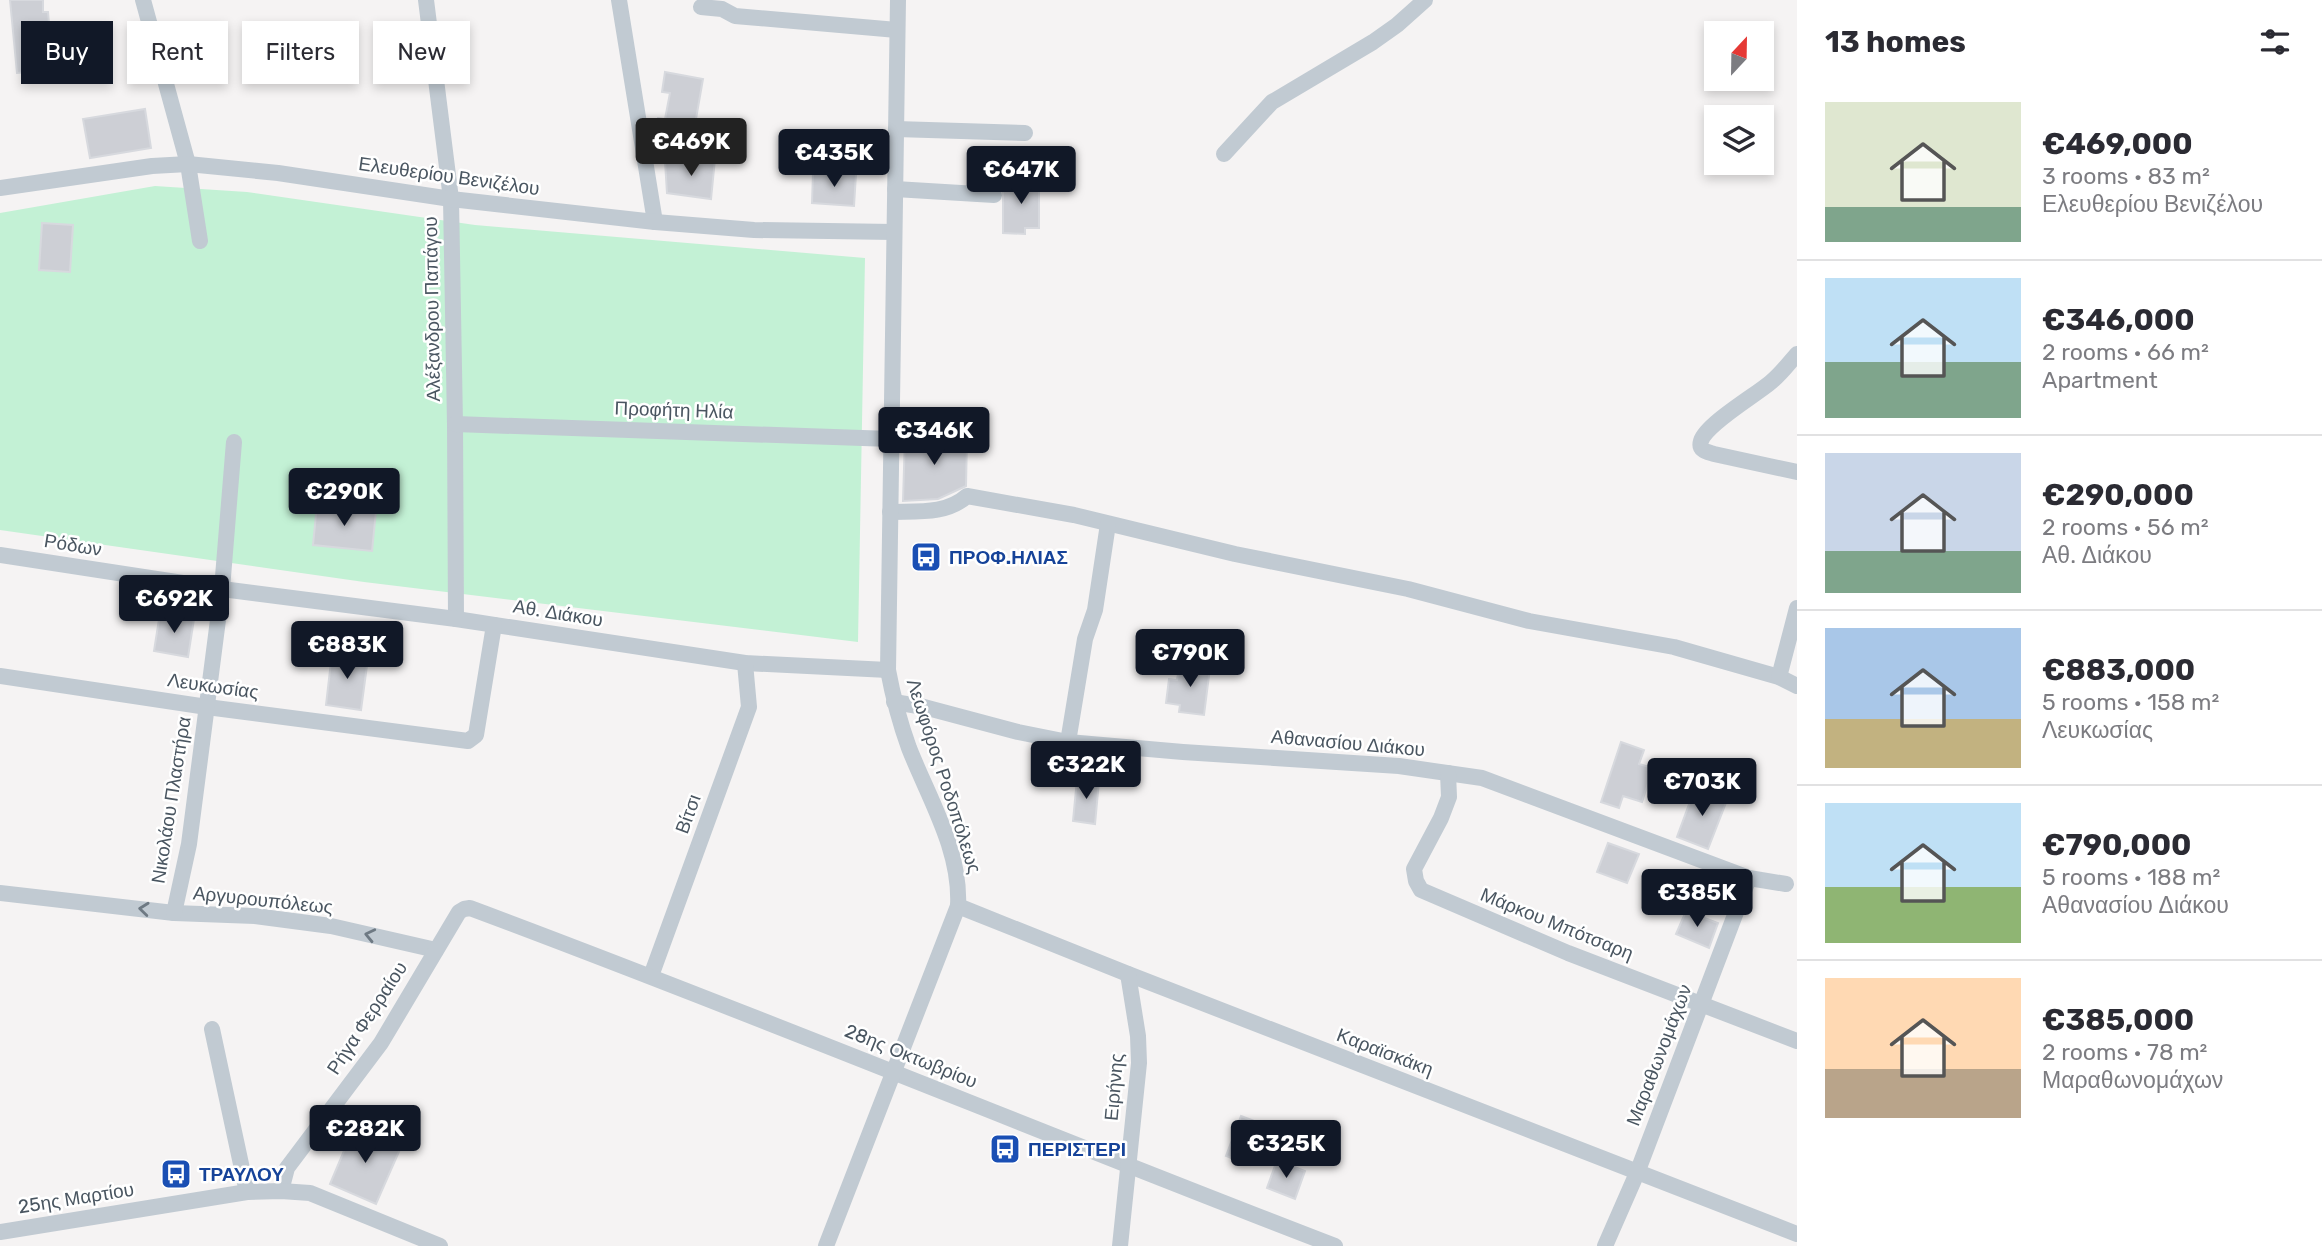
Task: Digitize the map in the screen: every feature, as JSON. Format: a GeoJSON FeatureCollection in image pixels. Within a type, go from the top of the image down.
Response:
{"type":"FeatureCollection","features":[{"type":"Feature","properties":{"kind":"street"},"geometry":{"type":"LineString","coordinates":[[143,0],[188,164],[200,241]]}},
{"type":"Feature","properties":{"kind":"street","name":"Αλέξανδρου Παπάγου"},"geometry":{"type":"LineString","coordinates":[[426,0],[451,199],[456,619]]}},
{"type":"Feature","properties":{"kind":"street"},"geometry":{"type":"LineString","coordinates":[[619,0],[655,222]]}},
{"type":"Feature","properties":{"kind":"street","name":"Λεωφόρος Ροδοπόλεως"},"geometry":{"type":"LineString","coordinates":[[826,1246],[958,906],[959,889],[954,861],[909,748],[894,702],[888,670],[898,0]]}},
{"type":"Feature","properties":{"kind":"street"},"geometry":{"type":"LineString","coordinates":[[1224,154],[1272,102],[1373,42],[1425,0]]}},
{"type":"Feature","properties":{"kind":"street"},"geometry":{"type":"LineString","coordinates":[[701,7],[722,9],[735,16],[897,30]]}},
{"type":"Feature","properties":{"kind":"street"},"geometry":{"type":"LineString","coordinates":[[896,130],[1025,133]]}},
{"type":"Feature","properties":{"kind":"street","name":"Ελευθερίου Βενιζέλου"},"geometry":{"type":"LineString","coordinates":[[0,188],[152,166],[188,164],[278,173],[451,199],[655,222],[754,230],[894,232]]}},
{"type":"Feature","properties":{"kind":"street"},"geometry":{"type":"LineString","coordinates":[[895,189],[994,195]]}},
{"type":"Feature","properties":{"kind":"street"},"geometry":{"type":"LineString","coordinates":[[1797,354],[1773,381],[1711,427],[1701,441],[1701,447],[1714,454],[1797,472]]}},
{"type":"Feature","properties":{"kind":"street","name":"Προφήτη Ηλία"},"geometry":{"type":"LineString","coordinates":[[455,424],[891,439]]}},
{"type":"Feature","properties":{"kind":"street","name":"Νικολάου Πλαστήρα"},"geometry":{"type":"LineString","coordinates":[[174,913],[189,844],[222,589],[234,442]]}},
{"type":"Feature","properties":{"kind":"street"},"geometry":{"type":"LineString","coordinates":[[890,512],[944,509],[958,504],[968,496],[1035,507],[1318,572],[1408,589],[1529,621],[1674,648],[1779,677],[1797,686]]}},
{"type":"Feature","properties":{"kind":"street"},"geometry":{"type":"LineString","coordinates":[[1068,741],[1085,639],[1095,610],[1108,524]]}},
{"type":"Feature","properties":{"kind":"street","name":"Ρόδων"},"geometry":{"type":"LineString","coordinates":[[0,555],[222,589]]}},
{"type":"Feature","properties":{"kind":"street","name":"Αθ. Διάκου"},"geometry":{"type":"LineString","coordinates":[[222,589],[456,619],[745,663],[888,670]]}},
{"type":"Feature","properties":{"kind":"street"},"geometry":{"type":"LineString","coordinates":[[1779,677],[1797,608]]}},
{"type":"Feature","properties":{"kind":"street","name":"Λευκωσίας"},"geometry":{"type":"LineString","coordinates":[[0,676],[206,707],[468,741],[476,735],[494,625]]}},
{"type":"Feature","properties":{"kind":"street","name":"Βίτσι"},"geometry":{"type":"LineString","coordinates":[[651,976],[749,707],[745,663]]}},
{"type":"Feature","properties":{"kind":"street","name":"Αθανασίου Διάκου"},"geometry":{"type":"LineString","coordinates":[[894,702],[925,707],[1018,732],[1068,741],[1183,752],[1399,766],[1482,778],[1749,877],[1786,884]]}},
{"type":"Feature","properties":{"kind":"street","name":"Μάρκου Μπότσαρη"},"geometry":{"type":"LineString","coordinates":[[1448,773],[1449,797],[1414,869],[1421,890],[1568,953],[1797,1041]]}},
{"type":"Feature","properties":{"kind":"street","name":"Μαραθωνομάχων"},"geometry":{"type":"LineString","coordinates":[[1605,1246],[1637,1172],[1749,877]]}},
{"type":"Feature","properties":{"kind":"street","name":"Αργυρουπόλεως"},"geometry":{"type":"LineString","coordinates":[[0,893],[174,913],[255,916],[331,926],[436,950]]}},
{"type":"Feature","properties":{"kind":"street","name":"Καραϊσκάκη"},"geometry":{"type":"LineString","coordinates":[[958,906],[1797,1234]]}},
{"type":"Feature","properties":{"kind":"street","name":"28ης Οκτωβρίου"},"geometry":{"type":"LineString","coordinates":[[470,908],[651,976],[1335,1246]]}},
{"type":"Feature","properties":{"kind":"street","name":"Ρήγα Φερραίου"},"geometry":{"type":"LineString","coordinates":[[281,1191],[287,1168],[381,1043],[459,912],[470,908]]}},
{"type":"Feature","properties":{"kind":"street","name":"Ειρήνης"},"geometry":{"type":"LineString","coordinates":[[1120,1246],[1139,1063],[1138,1035],[1128,974]]}},
{"type":"Feature","properties":{"kind":"street"},"geometry":{"type":"LineString","coordinates":[[212,1029],[247,1192]]}},
{"type":"Feature","properties":{"kind":"street","name":"25ης Μαρτίου"},"geometry":{"type":"LineString","coordinates":[[0,1232],[247,1192],[281,1191],[310,1193],[440,1246]]}},
{"type":"Feature","properties":{"kind":"green space"},"geometry":{"type":"Polygon","coordinates":[[[155,186],[247,192],[475,225],[865,258],[858,642],[364,582],[0,530],[0,213],[155,186]]]}},
{"type":"Feature","properties":{"kind":"building"},"geometry":{"type":"Polygon","coordinates":[[[10,0],[43,0],[43,12],[48,12],[49,21],[21,21],[21,73],[17,73],[10,0]]]}},
{"type":"Feature","properties":{"kind":"building"},"geometry":{"type":"Polygon","coordinates":[[[665,72],[703,79],[693,136],[655,129],[658,118],[665,119],[670,93],[662,92],[665,72]]]}},
{"type":"Feature","properties":{"kind":"building"},"geometry":{"type":"Polygon","coordinates":[[[145,109],[151,148],[90,158],[83,119],[145,109]]]}},
{"type":"Feature","properties":{"kind":"building"},"geometry":{"type":"Polygon","coordinates":[[[698,157],[715,159],[711,199],[667,193],[665,161],[697,164],[698,157]]]}},
{"type":"Feature","properties":{"kind":"building"},"geometry":{"type":"Polygon","coordinates":[[[813,172],[856,174],[854,206],[812,203],[813,172]]]}},
{"type":"Feature","properties":{"kind":"building"},"geometry":{"type":"Polygon","coordinates":[[[1011,178],[1039,179],[1039,228],[1025,228],[1025,234],[1003,233],[1003,188],[1011,188],[1011,178]]]}},
{"type":"Feature","properties":{"kind":"building"},"geometry":{"type":"Polygon","coordinates":[[[42,223],[73,225],[70,272],[39,270],[42,223]]]}},
{"type":"Feature","properties":{"kind":"building"},"geometry":{"type":"Polygon","coordinates":[[[905,437],[967,438],[966,486],[938,499],[903,501],[905,437]]]}},
{"type":"Feature","properties":{"kind":"building"},"geometry":{"type":"Polygon","coordinates":[[[317,504],[376,511],[372,551],[313,545],[317,504]]]}},
{"type":"Feature","properties":{"kind":"building"},"geometry":{"type":"Polygon","coordinates":[[[160,613],[194,619],[188,657],[154,651],[160,613]]]}},
{"type":"Feature","properties":{"kind":"building"},"geometry":{"type":"Polygon","coordinates":[[[332,653],[368,658],[361,710],[326,705],[332,653]]]}},
{"type":"Feature","properties":{"kind":"building"},"geometry":{"type":"Polygon","coordinates":[[[1188,661],[1202,662],[1201,667],[1210,668],[1204,715],[1179,712],[1180,705],[1166,703],[1169,679],[1177,680],[1179,668],[1187,666],[1188,661]]]}},
{"type":"Feature","properties":{"kind":"building"},"geometry":{"type":"Polygon","coordinates":[[[1621,742],[1644,750],[1639,764],[1653,768],[1642,802],[1623,796],[1619,808],[1601,802],[1621,742]]]}},
{"type":"Feature","properties":{"kind":"building"},"geometry":{"type":"Polygon","coordinates":[[[1077,779],[1099,781],[1095,824],[1073,821],[1077,779]]]}},
{"type":"Feature","properties":{"kind":"building"},"geometry":{"type":"Polygon","coordinates":[[[1695,788],[1727,800],[1708,849],[1677,837],[1695,788]]]}},
{"type":"Feature","properties":{"kind":"building"},"geometry":{"type":"Polygon","coordinates":[[[1608,843],[1639,854],[1627,883],[1597,872],[1608,843]]]}},
{"type":"Feature","properties":{"kind":"building"},"geometry":{"type":"Polygon","coordinates":[[[1686,911],[1718,923],[1709,948],[1676,934],[1686,911]]]}},
{"type":"Feature","properties":{"kind":"building"},"geometry":{"type":"Polygon","coordinates":[[[1241,1116],[1254,1121],[1253,1126],[1264,1130],[1250,1165],[1226,1156],[1241,1116]]]}},
{"type":"Feature","properties":{"kind":"building"},"geometry":{"type":"Polygon","coordinates":[[[354,1127],[401,1147],[376,1204],[330,1184],[354,1127]]]}},
{"type":"Feature","properties":{"kind":"building"},"geometry":{"type":"Polygon","coordinates":[[[1277,1160],[1305,1171],[1295,1199],[1267,1188],[1277,1160]]]}},
{"type":"Feature","properties":{"kind":"place","name":"ΠΡΟΦ.ΗΛΙΑΣ"},"geometry":{"type":"Point","coordinates":[926,557]}},
{"type":"Feature","properties":{"kind":"place","name":"ΠΕΡΙΣΤΕΡΙ"},"geometry":{"type":"Point","coordinates":[1005,1149]}},
{"type":"Feature","properties":{"kind":"place","name":"ΤΡΑΥΛΟΥ"},"geometry":{"type":"Point","coordinates":[176,1174]}}]}
